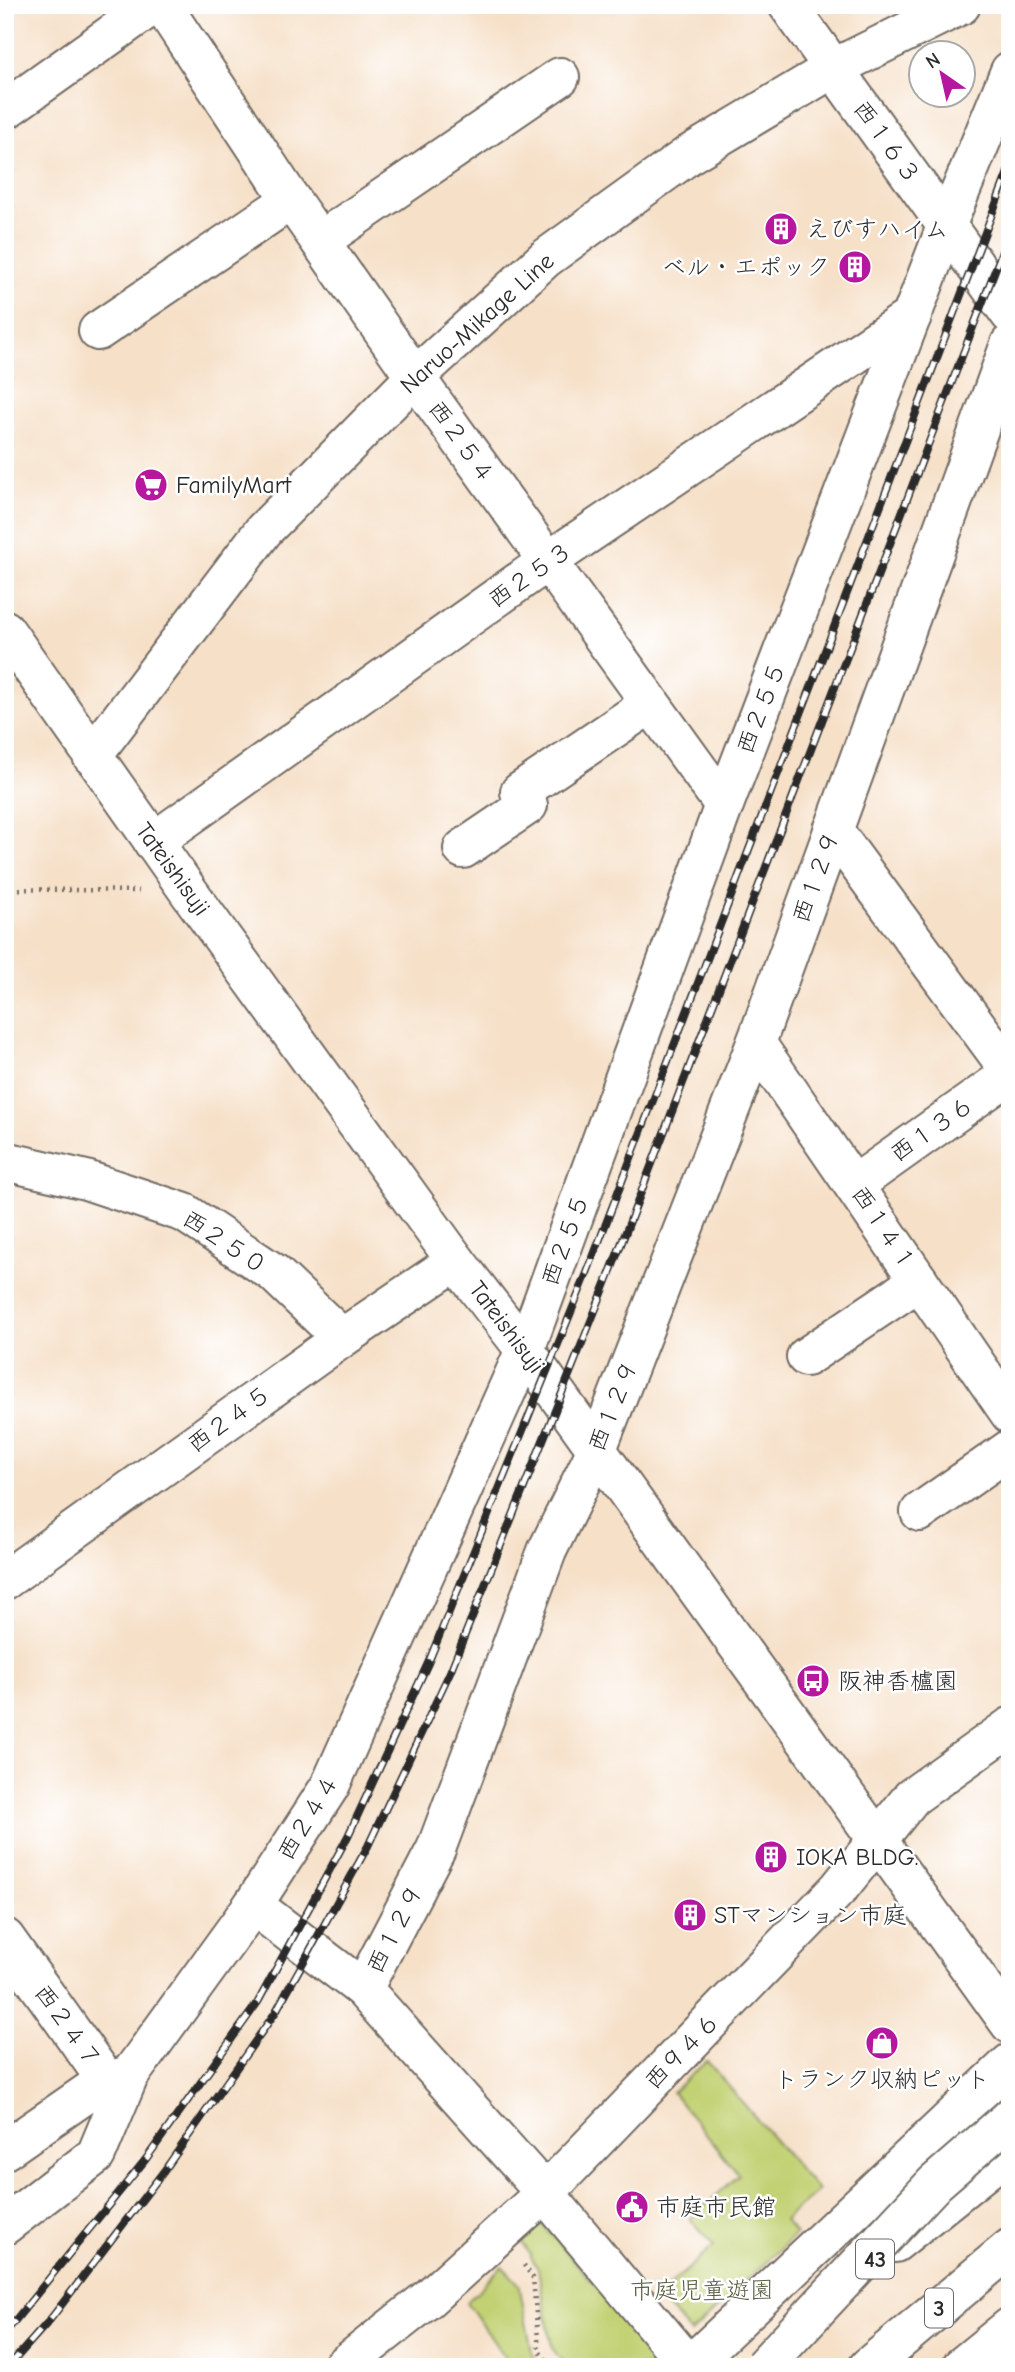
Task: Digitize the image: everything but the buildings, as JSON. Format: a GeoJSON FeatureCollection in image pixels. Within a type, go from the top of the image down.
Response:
{"type":"FeatureCollection","features":[{"type":"Feature","properties":{"kind":"main road"},"geometry":{"type":"LineString","coordinates":[[5,110],[153,5]]}},
{"type":"Feature","properties":{"kind":"main road","name":"西２５４"},"geometry":{"type":"LineString","coordinates":[[162,5],[291,200],[415,377],[724,805]]}},
{"type":"Feature","properties":{"kind":"main road","name":"西１６３"},"geometry":{"type":"LineString","coordinates":[[788,5],[1010,314]]}},
{"type":"Feature","properties":{"kind":"main road","name":"Naruo-Mikage Line"},"geometry":{"type":"LineString","coordinates":[[92,756],[264,530],[415,377],[546,258],[690,154],[832,69],[961,5]]}},
{"type":"Feature","properties":{"kind":"main road","name":"西２５５"},"geometry":{"type":"LineString","coordinates":[[525,1350],[724,805],[947,224],[1010,71]]}},
{"type":"Feature","properties":{"kind":"main road"},"geometry":{"type":"LineString","coordinates":[[320,241],[560,77]]}},
{"type":"Feature","properties":{"kind":"main road"},"geometry":{"type":"LineString","coordinates":[[98,331],[291,200]]}},
{"type":"Feature","properties":{"kind":"main road","name":"西２５３"},"geometry":{"type":"LineString","coordinates":[[153,842],[548,561],[912,316]]}},
{"type":"Feature","properties":{"kind":"main road","name":"西１２９"},"geometry":{"type":"LineString","coordinates":[[689,2366],[545,2193],[363,1989],[436,1849],[547,1551],[597,1449],[756,1043],[1010,344]]}},
{"type":"Feature","properties":{"kind":"main road","name":"Tateishisuji"},"geometry":{"type":"LineString","coordinates":[[5,629],[189,892],[456,1261],[597,1449],[1010,2024]]}},
{"type":"Feature","properties":{"kind":"main road"},"geometry":{"type":"LineString","coordinates":[[463,849],[528,805],[520,792],[650,705]]}},
{"type":"Feature","properties":{"kind":"main road"},"geometry":{"type":"LineString","coordinates":[[833,830],[1010,1073]]}},
{"type":"Feature","properties":{"kind":"main road","name":"西１４１"},"geometry":{"type":"LineString","coordinates":[[756,1043],[1010,1414]]}},
{"type":"Feature","properties":{"kind":"main road","name":"西１３６"},"geometry":{"type":"LineString","coordinates":[[855,1185],[1010,1073]]}},
{"type":"Feature","properties":{"kind":"main road","name":"西２５０"},"geometry":{"type":"LineString","coordinates":[[5,1161],[86,1180],[184,1213],[274,1273],[342,1338]]}},
{"type":"Feature","properties":{"kind":"main road","name":"西２４５"},"geometry":{"type":"LineString","coordinates":[[5,1580],[342,1338],[456,1261]]}},
{"type":"Feature","properties":{"kind":"main road"},"geometry":{"type":"LineString","coordinates":[[806,1357],[919,1281]]}},
{"type":"Feature","properties":{"kind":"main road","name":"西２４４"},"geometry":{"type":"LineString","coordinates":[[5,2225],[96,2155],[118,2078],[253,1905],[330,1786],[525,1350]]}},
{"type":"Feature","properties":{"kind":"main road"},"geometry":{"type":"LineString","coordinates":[[920,1512],[1010,1449]]}},
{"type":"Feature","properties":{"kind":"main road","name":"西９４６"},"geometry":{"type":"LineString","coordinates":[[342,2367],[429,2298],[545,2193],[839,1888],[912,1797],[1010,1727]]}},
{"type":"Feature","properties":{"kind":"main road"},"geometry":{"type":"LineString","coordinates":[[253,1905],[363,1989]]}},
{"type":"Feature","properties":{"kind":"main road","name":"西２４７"},"geometry":{"type":"LineString","coordinates":[[5,1938],[118,2078]]}},
{"type":"Feature","properties":{"kind":"main road"},"geometry":{"type":"LineString","coordinates":[[689,2366],[1010,2063]]}},
{"type":"Feature","properties":{"kind":"main road"},"geometry":{"type":"LineString","coordinates":[[5,2150],[118,2078]]}},
{"type":"Feature","properties":{"kind":"main road"},"geometry":{"type":"LineString","coordinates":[[763,2367],[935,2183],[1010,2118]]}},
{"type":"Feature","properties":{"kind":"main road","name":"43"},"geometry":{"type":"LineString","coordinates":[[740,2367],[1010,2151]]}},
{"type":"Feature","properties":{"kind":"main road","name":"3"},"geometry":{"type":"LineString","coordinates":[[868,2367],[1010,2248]]}},
{"type":"Feature","properties":{"kind":"main road","name":"3"},"geometry":{"type":"LineString","coordinates":[[961,2367],[1010,2327]]}},
{"type":"Feature","properties":{"kind":"path"},"geometry":{"type":"LineString","coordinates":[[5,889],[189,892]]}},
{"type":"Feature","properties":{"kind":"path"},"geometry":{"type":"LineString","coordinates":[[500,2234],[533,2278],[539,2351],[552,2367]]}},
{"type":"Feature","properties":{"kind":"green space","name":"市庭児童遊園"},"geometry":{"type":"Polygon","coordinates":[[[707,2061],[818,2191],[784,2220],[796,2234],[691,2333],[657,2296],[714,2246],[690,2219],[739,2175],[672,2092],[707,2061]]]}},
{"type":"Feature","properties":{"kind":"green space"},"geometry":{"type":"Polygon","coordinates":[[[542,2224],[659,2359],[651,2367],[567,2367],[552,2348],[538,2269],[521,2239],[542,2224]]]}},
{"type":"Feature","properties":{"kind":"green space"},"geometry":{"type":"Polygon","coordinates":[[[502,2266],[519,2284],[536,2367],[511,2367],[467,2302],[502,2266]]]}},
{"type":"Feature","properties":{"kind":"railway"},"geometry":{"type":"LineString","coordinates":[[5,2333],[146,2159],[258,2002],[348,1836],[429,1661],[587,1273],[1010,167]]}},
{"type":"Feature","properties":{"kind":"railway"},"geometry":{"type":"LineString","coordinates":[[8,2367],[49,2321],[164,2171],[275,2013],[368,1846],[450,1672],[607,1281],[1010,231]]}},
{"type":"Feature","properties":{"kind":"place","name":"えびすハイム"},"geometry":{"type":"Point","coordinates":[781,229]}},
{"type":"Feature","properties":{"kind":"place","name":"ベル・エポック"},"geometry":{"type":"Point","coordinates":[855,267]}},
{"type":"Feature","properties":{"kind":"place","name":"FamilyMart"},"geometry":{"type":"Point","coordinates":[151,485]}},
{"type":"Feature","properties":{"kind":"place","name":"阪神香櫨園"},"geometry":{"type":"Point","coordinates":[813,1681]}},
{"type":"Feature","properties":{"kind":"place","name":"IOKA BLDG."},"geometry":{"type":"Point","coordinates":[771,1857]}},
{"type":"Feature","properties":{"kind":"place","name":"STマンション市庭"},"geometry":{"type":"Point","coordinates":[690,1915]}},
{"type":"Feature","properties":{"kind":"place","name":"トランク収納ピット"},"geometry":{"type":"Point","coordinates":[882,2043]}},
{"type":"Feature","properties":{"kind":"place","name":"市庭市民館"},"geometry":{"type":"Point","coordinates":[632,2207]}}]}
